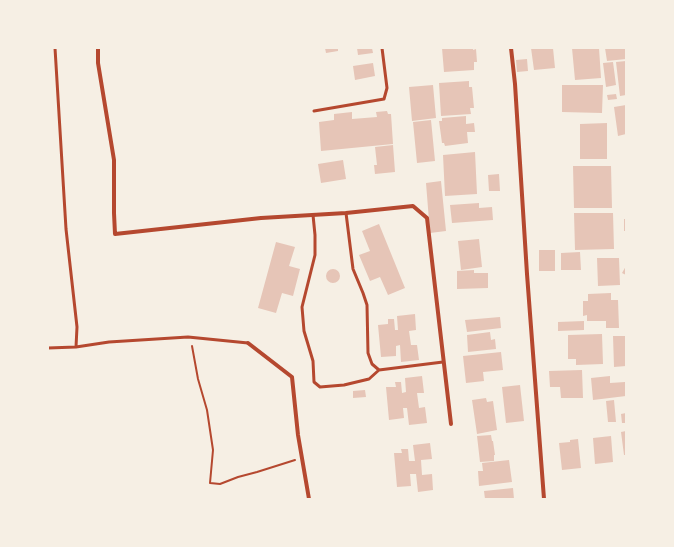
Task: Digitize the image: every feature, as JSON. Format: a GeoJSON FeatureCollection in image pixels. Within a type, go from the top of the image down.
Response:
{"type":"FeatureCollection","features":[{"type":"Feature","properties":{"kind":"street"},"geometry":{"type":"LineString","coordinates":[[98,48],[98,63],[114,160],[115,234],[261,218],[413,206],[427,218],[450,424]]}},
{"type":"Feature","properties":{"kind":"street"},"geometry":{"type":"LineString","coordinates":[[511,48],[515,84],[544,499]]}},
{"type":"Feature","properties":{"kind":"street"},"geometry":{"type":"LineString","coordinates":[[248,343],[292,377],[298,435],[309,499]]}},
{"type":"Feature","properties":{"kind":"lane"},"geometry":{"type":"LineString","coordinates":[[55,48],[66,229],[77,327],[76,347]]}},
{"type":"Feature","properties":{"kind":"lane"},"geometry":{"type":"LineString","coordinates":[[314,111],[384,99],[387,88],[382,48]]}},
{"type":"Feature","properties":{"kind":"lane"},"geometry":{"type":"LineString","coordinates":[[346,212],[352,270],[367,305],[368,353],[372,364],[379,370]]}},
{"type":"Feature","properties":{"kind":"lane"},"geometry":{"type":"LineString","coordinates":[[313,215],[316,255],[302,306],[304,331],[313,361],[314,382],[320,387],[344,385],[370,379],[379,370],[443,362]]}},
{"type":"Feature","properties":{"kind":"lane"},"geometry":{"type":"LineString","coordinates":[[48,348],[76,347],[109,342],[188,337],[248,343]]}},
{"type":"Feature","properties":{"kind":"path"},"geometry":{"type":"LineString","coordinates":[[188,337],[193,347],[198,380],[207,410],[213,450],[210,483],[220,484],[238,477],[302,458]]}},
{"type":"Feature","properties":{"kind":"building"},"geometry":{"type":"Polygon","coordinates":[[[325,48],[338,48],[338,51],[326,53],[325,48]]]}},
{"type":"Feature","properties":{"kind":"building"},"geometry":{"type":"Polygon","coordinates":[[[357,48],[372,48],[373,53],[358,55],[357,48]]]}},
{"type":"Feature","properties":{"kind":"building"},"geometry":{"type":"Polygon","coordinates":[[[442,48],[476,49],[477,62],[474,62],[474,70],[444,72],[442,48]]]}},
{"type":"Feature","properties":{"kind":"building"},"geometry":{"type":"Polygon","coordinates":[[[531,48],[553,48],[555,68],[534,70],[531,48]]]}},
{"type":"Feature","properties":{"kind":"building"},"geometry":{"type":"Polygon","coordinates":[[[572,48],[599,48],[601,78],[575,80],[572,48]]]}},
{"type":"Feature","properties":{"kind":"building"},"geometry":{"type":"Polygon","coordinates":[[[605,48],[626,48],[626,59],[607,61],[605,48]]]}},
{"type":"Feature","properties":{"kind":"building"},"geometry":{"type":"Polygon","coordinates":[[[527,59],[528,71],[517,72],[516,60],[527,59]]]}},
{"type":"Feature","properties":{"kind":"building"},"geometry":{"type":"Polygon","coordinates":[[[626,61],[626,95],[620,96],[616,62],[626,61]]]}},
{"type":"Feature","properties":{"kind":"building"},"geometry":{"type":"Polygon","coordinates":[[[613,62],[616,85],[606,87],[603,63],[613,62]]]}},
{"type":"Feature","properties":{"kind":"building"},"geometry":{"type":"Polygon","coordinates":[[[373,63],[375,76],[355,80],[353,66],[373,63]]]}},
{"type":"Feature","properties":{"kind":"building"},"geometry":{"type":"Polygon","coordinates":[[[469,81],[469,87],[472,87],[474,108],[470,108],[471,114],[441,116],[439,83],[469,81]]]}},
{"type":"Feature","properties":{"kind":"building"},"geometry":{"type":"Polygon","coordinates":[[[433,85],[436,118],[412,121],[409,87],[433,85]]]}},
{"type":"Feature","properties":{"kind":"building"},"geometry":{"type":"Polygon","coordinates":[[[562,85],[603,85],[602,113],[562,112],[562,85]]]}},
{"type":"Feature","properties":{"kind":"building"},"geometry":{"type":"Polygon","coordinates":[[[616,94],[617,99],[608,100],[607,95],[616,94]]]}},
{"type":"Feature","properties":{"kind":"building"},"geometry":{"type":"Polygon","coordinates":[[[626,105],[626,134],[618,136],[614,107],[626,105]]]}},
{"type":"Feature","properties":{"kind":"building"},"geometry":{"type":"Polygon","coordinates":[[[387,111],[388,114],[391,114],[393,144],[321,151],[319,122],[334,120],[334,114],[352,112],[352,119],[377,117],[376,112],[387,111]]]}},
{"type":"Feature","properties":{"kind":"building"},"geometry":{"type":"Polygon","coordinates":[[[466,116],[466,124],[474,123],[475,132],[467,132],[468,143],[445,146],[444,143],[442,143],[439,121],[442,121],[442,118],[466,116]]]}},
{"type":"Feature","properties":{"kind":"building"},"geometry":{"type":"Polygon","coordinates":[[[431,120],[435,161],[417,163],[413,122],[431,120]]]}},
{"type":"Feature","properties":{"kind":"building"},"geometry":{"type":"Polygon","coordinates":[[[607,123],[607,159],[580,159],[580,124],[607,123]]]}},
{"type":"Feature","properties":{"kind":"building"},"geometry":{"type":"Polygon","coordinates":[[[393,145],[395,172],[375,174],[374,165],[377,165],[375,147],[393,145]]]}},
{"type":"Feature","properties":{"kind":"building"},"geometry":{"type":"Polygon","coordinates":[[[475,152],[477,194],[445,196],[443,155],[475,152]]]}},
{"type":"Feature","properties":{"kind":"building"},"geometry":{"type":"Polygon","coordinates":[[[343,160],[346,179],[321,183],[318,164],[343,160]]]}},
{"type":"Feature","properties":{"kind":"building"},"geometry":{"type":"Polygon","coordinates":[[[573,166],[611,166],[612,208],[574,208],[573,166]]]}},
{"type":"Feature","properties":{"kind":"building"},"geometry":{"type":"Polygon","coordinates":[[[499,174],[500,191],[489,191],[488,175],[499,174]]]}},
{"type":"Feature","properties":{"kind":"building"},"geometry":{"type":"Polygon","coordinates":[[[441,181],[446,231],[430,233],[426,183],[441,181]]]}},
{"type":"Feature","properties":{"kind":"building"},"geometry":{"type":"Polygon","coordinates":[[[479,203],[479,208],[492,207],[493,220],[452,223],[450,205],[479,203]]]}},
{"type":"Feature","properties":{"kind":"building"},"geometry":{"type":"Polygon","coordinates":[[[574,213],[613,213],[614,249],[575,250],[574,213]]]}},
{"type":"Feature","properties":{"kind":"building"},"geometry":{"type":"Polygon","coordinates":[[[624,219],[626,219],[626,231],[624,231],[624,219]]]}},
{"type":"Feature","properties":{"kind":"building"},"geometry":{"type":"Polygon","coordinates":[[[379,224],[405,288],[388,295],[380,277],[370,281],[359,255],[370,251],[362,231],[379,224]]]}},
{"type":"Feature","properties":{"kind":"building"},"geometry":{"type":"Polygon","coordinates":[[[479,239],[482,267],[461,270],[458,241],[479,239]]]}},
{"type":"Feature","properties":{"kind":"building"},"geometry":{"type":"Polygon","coordinates":[[[276,242],[295,247],[289,266],[300,269],[293,296],[282,293],[276,313],[258,308],[276,242]]]}},
{"type":"Feature","properties":{"kind":"building"},"geometry":{"type":"Polygon","coordinates":[[[539,250],[555,250],[555,271],[539,271],[539,250]]]}},
{"type":"Feature","properties":{"kind":"building"},"geometry":{"type":"Polygon","coordinates":[[[580,252],[581,270],[561,270],[561,253],[580,252]]]}},
{"type":"Feature","properties":{"kind":"building"},"geometry":{"type":"Polygon","coordinates":[[[597,258],[619,258],[620,285],[598,286],[597,258]]]}},
{"type":"Feature","properties":{"kind":"building"},"geometry":{"type":"Polygon","coordinates":[[[626,266],[626,275],[622,273],[626,266]]]}},
{"type":"Feature","properties":{"kind":"building"},"geometry":{"type":"Polygon","coordinates":[[[333,269],[338,271],[340,276],[338,281],[333,283],[328,281],[326,276],[328,271],[333,269]]]}},
{"type":"Feature","properties":{"kind":"building"},"geometry":{"type":"Polygon","coordinates":[[[474,270],[474,273],[488,273],[488,288],[457,289],[457,271],[474,270]]]}},
{"type":"Feature","properties":{"kind":"building"},"geometry":{"type":"Polygon","coordinates":[[[611,293],[611,300],[618,300],[619,328],[606,328],[606,321],[587,321],[587,315],[583,316],[583,301],[588,301],[588,294],[611,293]]]}},
{"type":"Feature","properties":{"kind":"building"},"geometry":{"type":"Polygon","coordinates":[[[415,314],[416,330],[409,331],[411,345],[417,345],[419,360],[401,362],[400,345],[396,346],[396,356],[381,357],[378,325],[388,324],[388,319],[394,319],[395,330],[398,330],[397,316],[415,314]]]}},
{"type":"Feature","properties":{"kind":"building"},"geometry":{"type":"Polygon","coordinates":[[[500,317],[501,328],[467,332],[465,320],[500,317]]]}},
{"type":"Feature","properties":{"kind":"building"},"geometry":{"type":"Polygon","coordinates":[[[584,321],[584,330],[558,331],[558,322],[584,321]]]}},
{"type":"Feature","properties":{"kind":"building"},"geometry":{"type":"Polygon","coordinates":[[[490,332],[491,340],[495,339],[496,349],[468,352],[467,335],[490,332]]]}},
{"type":"Feature","properties":{"kind":"building"},"geometry":{"type":"Polygon","coordinates":[[[602,334],[603,364],[576,365],[576,359],[568,359],[568,335],[602,334]]]}},
{"type":"Feature","properties":{"kind":"building"},"geometry":{"type":"Polygon","coordinates":[[[613,336],[626,336],[626,366],[614,367],[613,336]]]}},
{"type":"Feature","properties":{"kind":"building"},"geometry":{"type":"Polygon","coordinates":[[[501,352],[503,370],[483,372],[484,381],[466,383],[463,356],[501,352]]]}},
{"type":"Feature","properties":{"kind":"building"},"geometry":{"type":"Polygon","coordinates":[[[582,370],[583,398],[561,398],[560,387],[550,387],[549,371],[582,370]]]}},
{"type":"Feature","properties":{"kind":"building"},"geometry":{"type":"Polygon","coordinates":[[[422,376],[424,393],[417,393],[419,408],[425,407],[427,423],[409,425],[407,408],[403,408],[404,418],[389,420],[386,387],[396,387],[395,382],[401,382],[402,393],[406,392],[405,378],[422,376]]]}},
{"type":"Feature","properties":{"kind":"building"},"geometry":{"type":"Polygon","coordinates":[[[610,376],[610,383],[625,382],[626,396],[593,400],[591,378],[610,376]]]}},
{"type":"Feature","properties":{"kind":"building"},"geometry":{"type":"Polygon","coordinates":[[[520,385],[524,421],[506,423],[502,387],[520,385]]]}},
{"type":"Feature","properties":{"kind":"building"},"geometry":{"type":"Polygon","coordinates":[[[365,390],[366,397],[353,398],[353,391],[365,390]]]}},
{"type":"Feature","properties":{"kind":"building"},"geometry":{"type":"Polygon","coordinates":[[[486,398],[487,402],[493,401],[497,430],[477,434],[472,400],[486,398]]]}},
{"type":"Feature","properties":{"kind":"building"},"geometry":{"type":"Polygon","coordinates":[[[614,400],[616,422],[608,422],[606,401],[614,400]]]}},
{"type":"Feature","properties":{"kind":"building"},"geometry":{"type":"Polygon","coordinates":[[[626,413],[626,423],[622,423],[621,414],[626,413]]]}},
{"type":"Feature","properties":{"kind":"building"},"geometry":{"type":"Polygon","coordinates":[[[626,431],[626,455],[624,455],[621,432],[626,431]]]}},
{"type":"Feature","properties":{"kind":"building"},"geometry":{"type":"Polygon","coordinates":[[[491,435],[495,455],[494,461],[480,462],[477,436],[491,435]]]}},
{"type":"Feature","properties":{"kind":"building"},"geometry":{"type":"Polygon","coordinates":[[[611,436],[613,462],[595,464],[593,438],[611,436]]]}},
{"type":"Feature","properties":{"kind":"building"},"geometry":{"type":"Polygon","coordinates":[[[578,439],[581,468],[562,470],[559,443],[570,442],[570,440],[578,439]]]}},
{"type":"Feature","properties":{"kind":"building"},"geometry":{"type":"Polygon","coordinates":[[[430,443],[432,459],[421,460],[422,475],[432,474],[433,490],[418,492],[416,474],[410,474],[411,486],[397,487],[394,453],[402,453],[401,449],[408,449],[409,461],[415,461],[413,445],[430,443]]]}},
{"type":"Feature","properties":{"kind":"building"},"geometry":{"type":"Polygon","coordinates":[[[509,460],[512,482],[479,486],[478,471],[483,471],[482,463],[509,460]]]}},
{"type":"Feature","properties":{"kind":"building"},"geometry":{"type":"Polygon","coordinates":[[[513,488],[514,499],[485,499],[484,491],[513,488]]]}}]}
